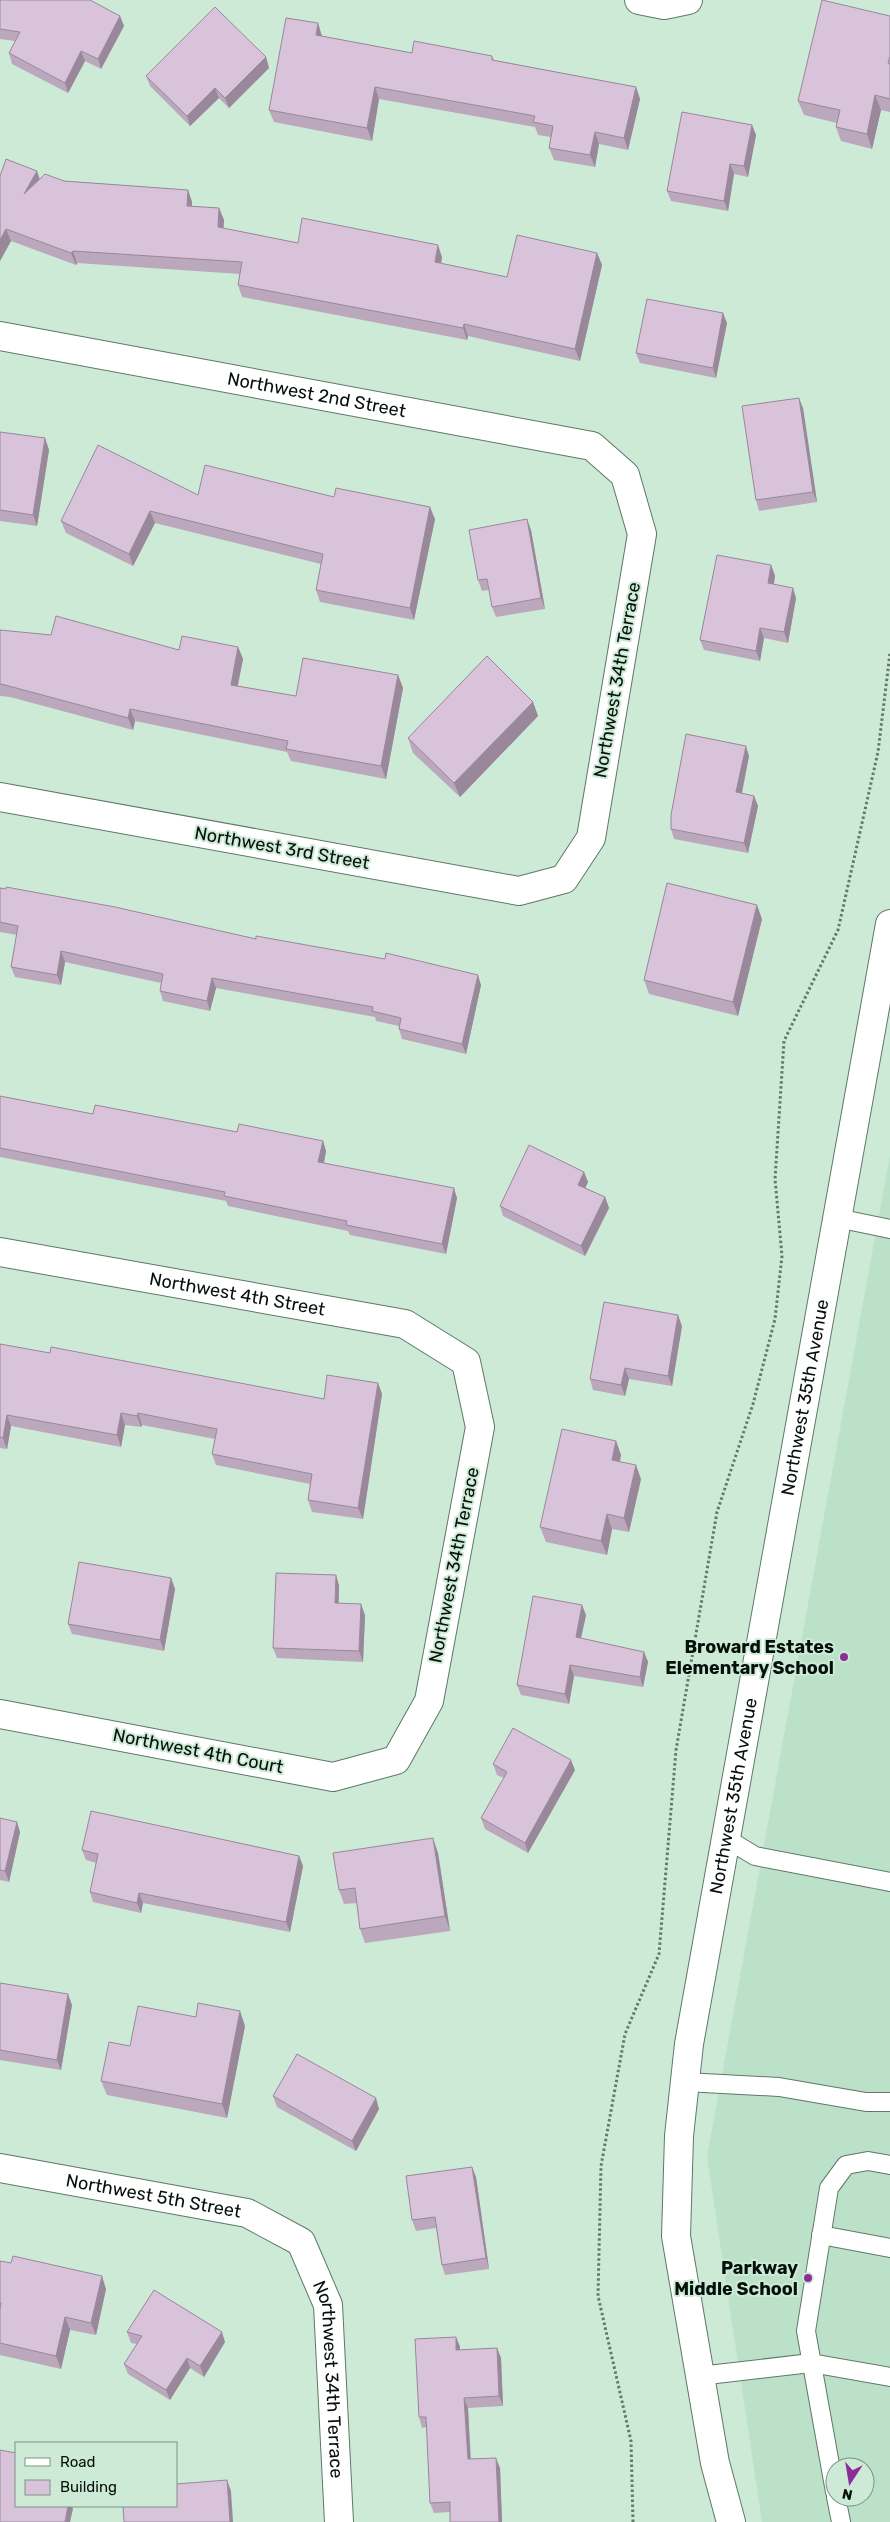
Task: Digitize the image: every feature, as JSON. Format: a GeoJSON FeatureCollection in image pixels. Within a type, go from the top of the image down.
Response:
{"type":"FeatureCollection","features":[{"type":"Feature","properties":{"kind":"street"},"geometry":{"type":"LineString","coordinates":[[639,0],[664,4],[688,0]]}},
{"type":"Feature","properties":{"kind":"street","name":"Northwest 2nd Street"},"geometry":{"type":"LineString","coordinates":[[0,336],[592,446],[625,475]]}},
{"type":"Feature","properties":{"kind":"street","name":"Northwest 34th Terrace"},"geometry":{"type":"LineString","coordinates":[[564,878],[591,838],[642,534],[625,475]]}},
{"type":"Feature","properties":{"kind":"street","name":"Northwest 3rd Street"},"geometry":{"type":"LineString","coordinates":[[0,797],[519,891],[564,878]]}},
{"type":"Feature","properties":{"kind":"street","name":"Northwest 35th Avenue"},"geometry":{"type":"LineString","coordinates":[[731,2522],[715,2463],[676,2236],[679,2136],[689,2044],[890,926]]}},
{"type":"Feature","properties":{"kind":"street","name":"Northwest 4th Street"},"geometry":{"type":"LineString","coordinates":[[0,1252],[405,1324],[466,1362]]}},
{"type":"Feature","properties":{"kind":"street","name":"Northwest 34th Terrace"},"geometry":{"type":"LineString","coordinates":[[396,1760],[429,1701],[480,1427],[466,1362]]}},
{"type":"Feature","properties":{"kind":"street","name":"Northwest 4th Court"},"geometry":{"type":"LineString","coordinates":[[0,1714],[333,1777],[396,1760]]}},
{"type":"Feature","properties":{"kind":"street","name":"Northwest 5th Street"},"geometry":{"type":"LineString","coordinates":[[0,2168],[247,2213],[301,2242]]}},
{"type":"Feature","properties":{"kind":"street","name":"Northwest 34th Terrace"},"geometry":{"type":"LineString","coordinates":[[301,2242],[328,2305],[339,2522]]}},
{"type":"Feature","properties":{"kind":"lane"},"geometry":{"type":"LineString","coordinates":[[837,1218],[890,1228]]}},
{"type":"Feature","properties":{"kind":"lane"},"geometry":{"type":"LineString","coordinates":[[726,1839],[755,1856],[890,1882]]}},
{"type":"Feature","properties":{"kind":"lane"},"geometry":{"type":"LineString","coordinates":[[685,2082],[779,2087],[866,2102],[890,2102]]}},
{"type":"Feature","properties":{"kind":"lane"},"geometry":{"type":"LineString","coordinates":[[828,2457],[810,2363],[806,2331],[829,2188],[846,2165],[868,2161],[890,2165]]}},
{"type":"Feature","properties":{"kind":"lane"},"geometry":{"type":"LineString","coordinates":[[821,2235],[890,2248]]}},
{"type":"Feature","properties":{"kind":"lane"},"geometry":{"type":"LineString","coordinates":[[699,2376],[810,2363],[890,2377]]}},
{"type":"Feature","properties":{"kind":"lane"},"geometry":{"type":"LineString","coordinates":[[838,2507],[841,2522]]}},
{"type":"Feature","properties":{"kind":"path"},"geometry":{"type":"LineString","coordinates":[[632,2522],[631,2440],[598,2296],[601,2166],[625,2034],[659,1954],[676,1750],[717,1512],[753,1404],[775,1319],[782,1256],[775,1179],[784,1041],[838,930],[878,752],[890,653]]}},
{"type":"Feature","properties":{"kind":"shaded area","name":"Broward Estates Elementary School"},"geometry":{"type":"Polygon","coordinates":[[[890,1155],[890,2522],[762,2522],[707,2157],[890,1155]]]}},
{"type":"Feature","properties":{"kind":"building"},"geometry":{"type":"Polygon","coordinates":[[[0,0],[90,0],[120,16],[98,59],[81,51],[65,83],[9,53],[20,32],[0,29],[0,0]]]}},
{"type":"Feature","properties":{"kind":"building"},"geometry":{"type":"Polygon","coordinates":[[[822,0],[890,16],[890,56],[888,63],[890,64],[890,99],[875,95],[867,134],[836,127],[840,110],[798,101],[822,0]]]}},
{"type":"Feature","properties":{"kind":"building"},"geometry":{"type":"Polygon","coordinates":[[[215,7],[266,57],[225,98],[215,88],[187,116],[146,76],[215,7]]]}},
{"type":"Feature","properties":{"kind":"building"},"geometry":{"type":"Polygon","coordinates":[[[286,18],[318,23],[316,35],[412,53],[414,41],[492,56],[492,60],[636,87],[624,138],[595,132],[590,155],[549,148],[553,126],[533,122],[535,116],[375,87],[367,128],[269,110],[286,18]]]}},
{"type":"Feature","properties":{"kind":"building"},"geometry":{"type":"Polygon","coordinates":[[[682,112],[752,125],[744,166],[730,164],[724,201],[667,191],[682,112]]]}},
{"type":"Feature","properties":{"kind":"building"},"geometry":{"type":"Polygon","coordinates":[[[6,159],[37,171],[24,194],[45,174],[64,181],[188,190],[187,206],[219,208],[218,227],[298,243],[302,218],[438,245],[435,262],[507,277],[517,235],[597,253],[575,349],[464,324],[463,328],[238,285],[242,262],[73,251],[71,253],[6,229],[0,240],[0,176],[6,159]]]}},
{"type":"Feature","properties":{"kind":"building"},"geometry":{"type":"Polygon","coordinates":[[[647,299],[723,313],[713,368],[636,353],[647,299]]]}},
{"type":"Feature","properties":{"kind":"building"},"geometry":{"type":"Polygon","coordinates":[[[799,398],[813,492],[756,500],[742,406],[799,398]]]}},
{"type":"Feature","properties":{"kind":"building"},"geometry":{"type":"Polygon","coordinates":[[[0,432],[45,438],[33,515],[0,510],[0,432]]]}},
{"type":"Feature","properties":{"kind":"building"},"geometry":{"type":"Polygon","coordinates":[[[98,445],[198,495],[205,465],[334,497],[336,488],[430,507],[410,608],[316,590],[323,554],[150,511],[129,554],[61,521],[98,445]]]}},
{"type":"Feature","properties":{"kind":"building"},"geometry":{"type":"Polygon","coordinates":[[[527,519],[541,598],[492,607],[487,579],[478,580],[469,530],[527,519]]]}},
{"type":"Feature","properties":{"kind":"building"},"geometry":{"type":"Polygon","coordinates":[[[717,555],[771,565],[768,583],[793,588],[784,632],[760,628],[756,651],[700,640],[717,555]]]}},
{"type":"Feature","properties":{"kind":"building"},"geometry":{"type":"Polygon","coordinates":[[[56,616],[179,650],[182,636],[238,647],[231,685],[296,696],[303,658],[398,675],[381,766],[286,749],[288,741],[130,709],[128,718],[0,684],[0,630],[51,635],[56,616]]]}},
{"type":"Feature","properties":{"kind":"building"},"geometry":{"type":"Polygon","coordinates":[[[487,656],[533,702],[454,783],[408,738],[487,656]]]}},
{"type":"Feature","properties":{"kind":"building"},"geometry":{"type":"Polygon","coordinates":[[[686,734],[746,746],[736,792],[754,796],[744,843],[671,829],[671,815],[686,734]]]}},
{"type":"Feature","properties":{"kind":"building"},"geometry":{"type":"Polygon","coordinates":[[[667,883],[757,905],[733,1002],[644,980],[667,883]]]}},
{"type":"Feature","properties":{"kind":"building"},"geometry":{"type":"Polygon","coordinates":[[[6,887],[115,907],[256,939],[256,936],[385,959],[386,953],[478,975],[462,1044],[399,1029],[401,1018],[372,1011],[373,1007],[212,978],[207,1001],[160,991],[163,974],[61,951],[57,975],[11,967],[18,926],[0,922],[0,888],[6,889],[6,887]]]}},
{"type":"Feature","properties":{"kind":"building"},"geometry":{"type":"Polygon","coordinates":[[[0,1096],[93,1114],[95,1105],[237,1132],[239,1124],[323,1141],[318,1162],[454,1188],[442,1244],[346,1225],[347,1221],[224,1196],[225,1192],[0,1148],[0,1096]]]}},
{"type":"Feature","properties":{"kind":"building"},"geometry":{"type":"Polygon","coordinates":[[[529,1145],[584,1172],[578,1185],[605,1197],[581,1246],[500,1206],[529,1145]]]}},
{"type":"Feature","properties":{"kind":"building"},"geometry":{"type":"Polygon","coordinates":[[[604,1302],[678,1315],[668,1376],[625,1368],[621,1385],[590,1379],[604,1302]]]}},
{"type":"Feature","properties":{"kind":"building"},"geometry":{"type":"Polygon","coordinates":[[[0,1344],[50,1353],[51,1347],[324,1399],[327,1375],[378,1383],[358,1508],[308,1500],[312,1474],[212,1454],[217,1429],[138,1413],[137,1416],[121,1413],[117,1435],[7,1415],[3,1438],[0,1437],[0,1344]]]}},
{"type":"Feature","properties":{"kind":"building"},"geometry":{"type":"Polygon","coordinates":[[[562,1429],[616,1441],[612,1460],[636,1465],[624,1518],[607,1514],[601,1541],[540,1527],[562,1429]]]}},
{"type":"Feature","properties":{"kind":"building"},"geometry":{"type":"Polygon","coordinates":[[[79,1562],[171,1578],[160,1640],[68,1624],[79,1562]]]}},
{"type":"Feature","properties":{"kind":"building"},"geometry":{"type":"Polygon","coordinates":[[[276,1573],[336,1575],[335,1603],[361,1604],[359,1651],[273,1648],[276,1573]]]}},
{"type":"Feature","properties":{"kind":"building"},"geometry":{"type":"Polygon","coordinates":[[[533,1596],[582,1605],[576,1637],[644,1652],[640,1677],[570,1665],[565,1694],[517,1685],[533,1596]]]}},
{"type":"Feature","properties":{"kind":"building"},"geometry":{"type":"Polygon","coordinates":[[[513,1728],[571,1760],[525,1843],[481,1818],[507,1772],[493,1764],[513,1728]]]}},
{"type":"Feature","properties":{"kind":"building"},"geometry":{"type":"Polygon","coordinates":[[[91,1811],[299,1856],[286,1922],[139,1893],[137,1903],[90,1892],[98,1854],[82,1850],[91,1811]]]}},
{"type":"Feature","properties":{"kind":"building"},"geometry":{"type":"Polygon","coordinates":[[[0,1818],[17,1822],[5,1871],[0,1870],[0,1818]]]}},
{"type":"Feature","properties":{"kind":"building"},"geometry":{"type":"Polygon","coordinates":[[[433,1838],[445,1916],[360,1929],[355,1888],[339,1890],[333,1853],[433,1838]]]}},
{"type":"Feature","properties":{"kind":"building"},"geometry":{"type":"Polygon","coordinates":[[[0,1983],[68,1994],[57,2060],[0,2050],[0,1983]]]}},
{"type":"Feature","properties":{"kind":"building"},"geometry":{"type":"Polygon","coordinates":[[[198,2003],[240,2011],[222,2104],[101,2081],[109,2042],[130,2046],[138,2006],[196,2017],[198,2003]]]}},
{"type":"Feature","properties":{"kind":"building"},"geometry":{"type":"Polygon","coordinates":[[[297,2054],[376,2098],[352,2141],[273,2096],[297,2054]]]}},
{"type":"Feature","properties":{"kind":"building"},"geometry":{"type":"Polygon","coordinates":[[[472,2167],[486,2258],[442,2265],[435,2217],[412,2220],[406,2176],[472,2167]]]}},
{"type":"Feature","properties":{"kind":"building"},"geometry":{"type":"Polygon","coordinates":[[[13,2256],[102,2276],[91,2323],[65,2317],[56,2356],[0,2343],[0,2261],[11,2263],[13,2256]]]}},
{"type":"Feature","properties":{"kind":"building"},"geometry":{"type":"Polygon","coordinates":[[[154,2290],[222,2332],[200,2366],[187,2358],[166,2390],[124,2364],[142,2336],[127,2332],[154,2290]]]}},
{"type":"Feature","properties":{"kind":"building"},"geometry":{"type":"Polygon","coordinates":[[[456,2337],[456,2350],[497,2348],[499,2396],[464,2398],[468,2459],[496,2458],[499,2522],[450,2522],[450,2502],[430,2503],[426,2417],[419,2417],[415,2339],[456,2337]]]}},
{"type":"Feature","properties":{"kind":"building"},"geometry":{"type":"Polygon","coordinates":[[[0,2450],[15,2453],[15,2507],[68,2507],[65,2522],[0,2522],[0,2450]]]}},
{"type":"Feature","properties":{"kind":"building"},"geometry":{"type":"Polygon","coordinates":[[[227,2480],[230,2522],[124,2522],[123,2507],[178,2507],[178,2484],[227,2480]]]}},
{"type":"Feature","properties":{"kind":"place","name":"Broward Estates Elementary School"},"geometry":{"type":"Point","coordinates":[844,1657]}},
{"type":"Feature","properties":{"kind":"place","name":"Parkway Middle School"},"geometry":{"type":"Point","coordinates":[808,2278]}}]}
